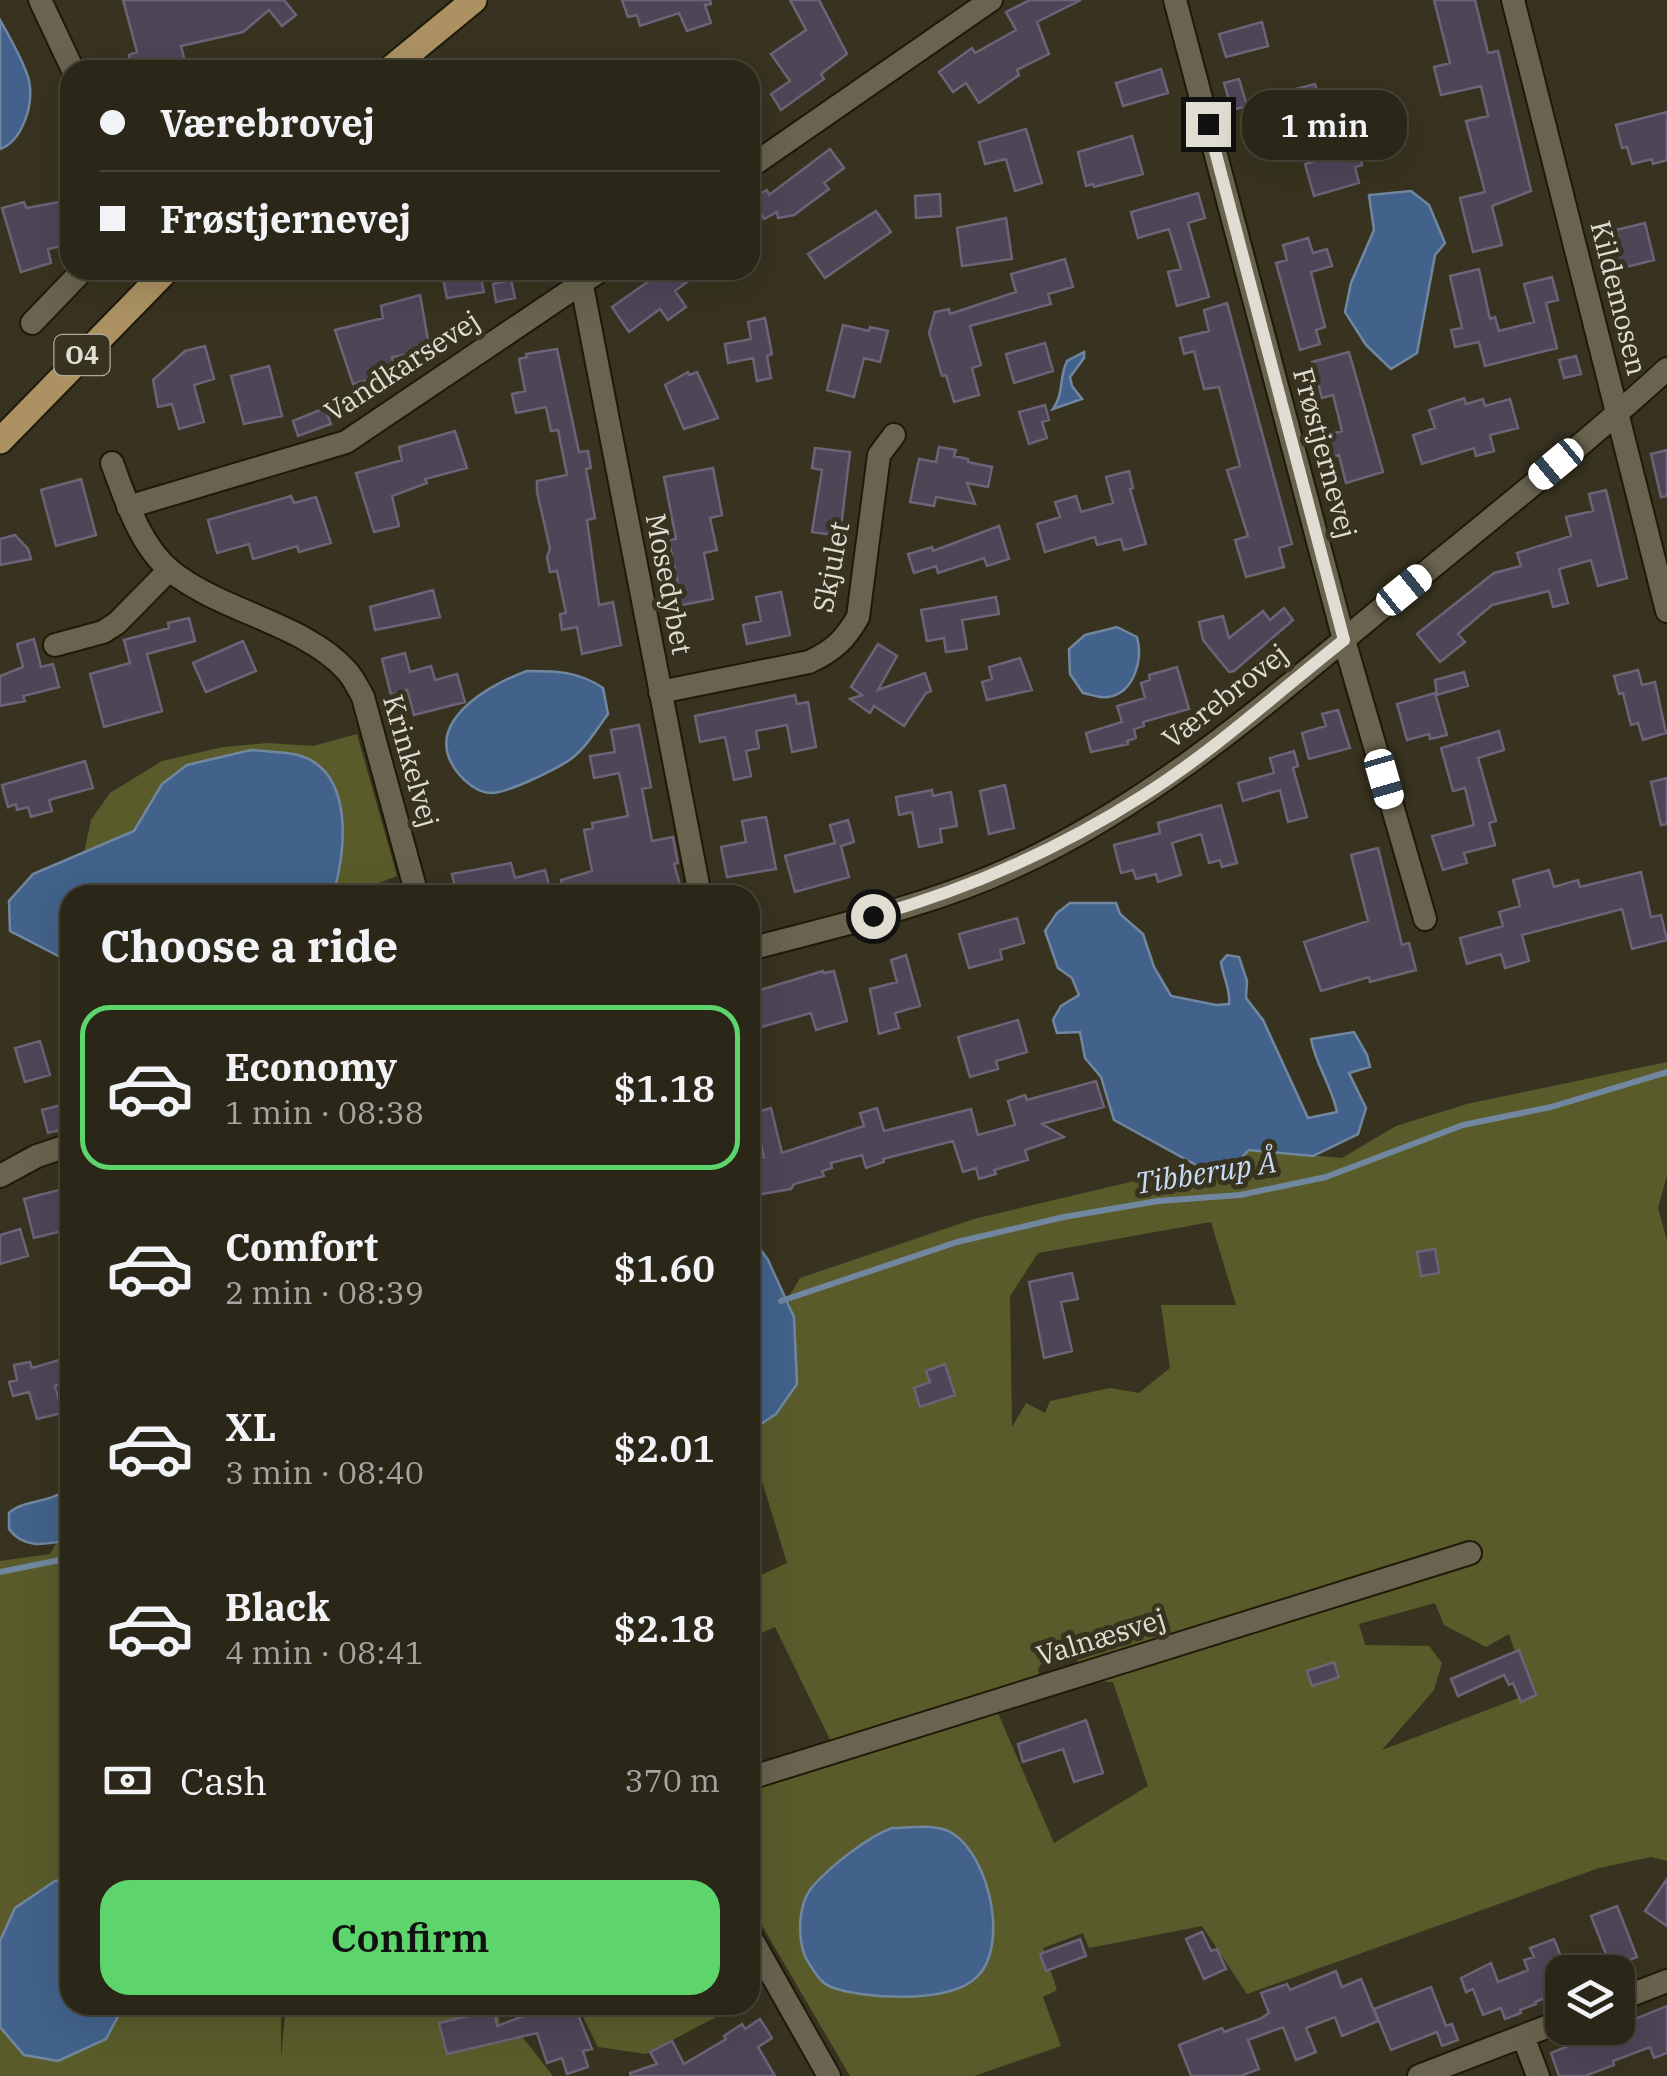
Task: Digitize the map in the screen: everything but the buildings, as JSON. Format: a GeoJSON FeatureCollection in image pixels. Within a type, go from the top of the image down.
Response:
{"type":"FeatureCollection","features":[{"type":"Feature","properties":{"kind":"main road"},"geometry":{"type":"LineString","coordinates":[[401,60],[474,0]]}},
{"type":"Feature","properties":{"kind":"main road","name":"O4"},"geometry":{"type":"LineString","coordinates":[[0,441],[157,280]]}},
{"type":"Feature","properties":{"kind":"street"},"geometry":{"type":"LineString","coordinates":[[40,0],[68,60]]}},
{"type":"Feature","properties":{"kind":"street"},"geometry":{"type":"LineString","coordinates":[[760,160],[991,0]]}},
{"type":"Feature","properties":{"kind":"street","name":"Frøstjernevej"},"geometry":{"type":"LineString","coordinates":[[1175,0],[1344,640],[1425,919]]}},
{"type":"Feature","properties":{"kind":"street","name":"Kildemosen"},"geometry":{"type":"LineString","coordinates":[[1512,0],[1667,612]]}},
{"type":"Feature","properties":{"kind":"street"},"geometry":{"type":"LineString","coordinates":[[32,323],[73,280]]}},
{"type":"Feature","properties":{"kind":"street","name":"Vandkarsevej"},"geometry":{"type":"LineString","coordinates":[[128,507],[346,442],[576,280]]}},
{"type":"Feature","properties":{"kind":"street","name":"Mosedybet"},"geometry":{"type":"LineString","coordinates":[[581,280],[698,885]]}},
{"type":"Feature","properties":{"kind":"street","name":"Værebrovej"},"geometry":{"type":"LineString","coordinates":[[760,946],[911,906],[967,886],[1092,826],[1178,771],[1344,640],[1667,369]]}},
{"type":"Feature","properties":{"kind":"street","name":"Skjulet"},"geometry":{"type":"LineString","coordinates":[[660,692],[809,662],[845,639],[858,617],[880,455],[894,434]]}},
{"type":"Feature","properties":{"kind":"street","name":"Krinkelvej"},"geometry":{"type":"LineString","coordinates":[[112,463],[128,507],[152,551],[170,570],[194,586],[326,651],[348,672],[362,696],[415,885]]}},
{"type":"Feature","properties":{"kind":"street"},"geometry":{"type":"LineString","coordinates":[[55,645],[103,632],[118,623],[170,570]]}},
{"type":"Feature","properties":{"kind":"street"},"geometry":{"type":"LineString","coordinates":[[0,1176],[60,1148]]}},
{"type":"Feature","properties":{"kind":"street","name":"Valnæsvej"},"geometry":{"type":"LineString","coordinates":[[760,1775],[1470,1554]]}},
{"type":"Feature","properties":{"kind":"street"},"geometry":{"type":"LineString","coordinates":[[760,1954],[829,2076]]}},
{"type":"Feature","properties":{"kind":"street"},"geometry":{"type":"LineString","coordinates":[[1635,1993],[1667,1981]]}},
{"type":"Feature","properties":{"kind":"street"},"geometry":{"type":"LineString","coordinates":[[1419,2076],[1545,2027]]}},
{"type":"Feature","properties":{"kind":"street"},"geometry":{"type":"LineString","coordinates":[[1522,2036],[1538,2076]]}},
{"type":"Feature","properties":{"kind":"green space"},"geometry":{"type":"Polygon","coordinates":[[[357,734],[397,876],[374,885],[335,885],[341,817],[327,774],[162,784],[134,831],[84,853],[91,820],[110,793],[162,761],[223,747],[268,743],[313,746],[357,734]]]}},
{"type":"Feature","properties":{"kind":"green space"},"geometry":{"type":"Polygon","coordinates":[[[1667,1062],[1667,1175],[1658,1208],[1667,1241],[1667,1861],[1651,1857],[1599,1868],[1247,1994],[1202,1926],[1089,1948],[1083,1933],[1043,1948],[1057,1990],[1043,1997],[1061,2046],[974,2076],[850,2076],[760,1922],[760,1781],[837,1754],[775,1627],[760,1634],[760,1575],[787,1563],[760,1474],[760,1424],[776,1414],[794,1317],[788,1298],[800,1278],[974,1219],[1198,1166],[1224,1175],[1249,1150],[1342,1158],[1396,1126],[1467,1104],[1667,1062]],[[1211,1222],[1038,1253],[1010,1296],[1012,1427],[1026,1403],[1045,1413],[1050,1401],[1110,1388],[1139,1393],[1170,1368],[1161,1305],[1236,1305],[1211,1222]],[[1435,1603],[1359,1624],[1365,1645],[1429,1646],[1442,1663],[1434,1690],[1382,1750],[1529,1694],[1509,1634],[1486,1647],[1444,1625],[1435,1603]],[[1074,1642],[1045,1659],[1038,1669],[1041,1684],[992,1699],[1054,1843],[1148,1786],[1113,1682],[1080,1680],[1074,1642]]]}},
{"type":"Feature","properties":{"kind":"green space"},"geometry":{"type":"Polygon","coordinates":[[[60,1542],[60,1880],[15,1908],[0,1941],[0,1561],[50,1554],[60,1542]]]}},
{"type":"Feature","properties":{"kind":"green space"},"geometry":{"type":"Polygon","coordinates":[[[119,2015],[281,2015],[281,2058],[285,2015],[498,2015],[502,2035],[520,2034],[553,2076],[0,2076],[0,2027],[24,2055],[106,2039],[119,2015]]]}},
{"type":"Feature","properties":{"kind":"green space"},"geometry":{"type":"Polygon","coordinates":[[[582,2015],[720,2015],[646,2054],[598,2047],[582,2015]]]}},
{"type":"Feature","properties":{"kind":"water"},"geometry":{"type":"Polygon","coordinates":[[[0,20],[26,72],[30,96],[19,132],[0,149],[0,20]]]}},
{"type":"Feature","properties":{"kind":"water"},"geometry":{"type":"Polygon","coordinates":[[[1411,191],[1429,205],[1445,243],[1435,255],[1417,353],[1391,369],[1366,345],[1345,312],[1351,283],[1374,230],[1369,195],[1411,191]]]}},
{"type":"Feature","properties":{"kind":"water"},"geometry":{"type":"Polygon","coordinates":[[[1084,352],[1070,377],[1082,399],[1053,409],[1067,361],[1084,352]]]}},
{"type":"Feature","properties":{"kind":"water"},"geometry":{"type":"Polygon","coordinates":[[[1117,627],[1137,637],[1138,664],[1131,682],[1108,697],[1083,693],[1070,674],[1069,649],[1085,635],[1117,627]]]}},
{"type":"Feature","properties":{"kind":"water"},"geometry":{"type":"Polygon","coordinates":[[[527,671],[566,673],[594,682],[603,688],[608,714],[585,746],[568,761],[507,790],[481,791],[461,776],[448,755],[447,738],[452,723],[478,697],[527,671]]]}},
{"type":"Feature","properties":{"kind":"water"},"geometry":{"type":"Polygon","coordinates":[[[251,750],[298,755],[316,764],[338,795],[342,815],[336,885],[60,885],[60,957],[10,931],[9,901],[33,874],[134,831],[162,784],[187,765],[251,750]]]}},
{"type":"Feature","properties":{"kind":"water"},"geometry":{"type":"Polygon","coordinates":[[[1070,903],[1116,903],[1120,914],[1143,934],[1154,967],[1171,996],[1229,1004],[1221,962],[1227,955],[1239,957],[1247,981],[1246,998],[1263,1020],[1308,1118],[1337,1112],[1311,1039],[1354,1032],[1370,1067],[1349,1073],[1366,1108],[1358,1134],[1313,1156],[1249,1150],[1224,1175],[1198,1166],[1114,1120],[1101,1077],[1085,1058],[1080,1032],[1057,1033],[1053,1020],[1061,1006],[1079,995],[1072,978],[1058,968],[1045,931],[1057,913],[1070,903]]]}},
{"type":"Feature","properties":{"kind":"water"},"geometry":{"type":"Polygon","coordinates":[[[760,1249],[794,1317],[797,1384],[776,1414],[760,1424],[760,1249]]]}},
{"type":"Feature","properties":{"kind":"water"},"geometry":{"type":"Polygon","coordinates":[[[60,1493],[60,1542],[36,1544],[15,1536],[9,1529],[9,1513],[60,1493]]]}},
{"type":"Feature","properties":{"kind":"water"},"geometry":{"type":"Polygon","coordinates":[[[930,1827],[952,1833],[977,1862],[986,1883],[993,1928],[991,1949],[984,1968],[959,1988],[903,1997],[845,1991],[824,1983],[805,1957],[800,1925],[804,1903],[813,1886],[850,1853],[892,1828],[930,1827]]]}},
{"type":"Feature","properties":{"kind":"water"},"geometry":{"type":"Polygon","coordinates":[[[60,1880],[60,2015],[119,2015],[106,2039],[58,2061],[24,2055],[0,2027],[0,1941],[15,1908],[60,1880]]]}},
{"type":"Feature","properties":{"kind":"waterway","name":"Tibberup Å"},"geometry":{"type":"LineString","coordinates":[[781,1301],[957,1242],[1064,1217],[1158,1201],[1240,1195],[1326,1177],[1463,1125],[1551,1107],[1667,1072]]}},
{"type":"Feature","properties":{"kind":"waterway","name":"Tibberup Å"},"geometry":{"type":"LineString","coordinates":[[0,1572],[60,1560]]}},
{"type":"Feature","properties":{"kind":"route"},"geometry":{"type":"LineString","coordinates":[[873,916],[911,906],[1019,865],[1092,826],[1178,771],[1344,640],[1208,124]]}}]}
